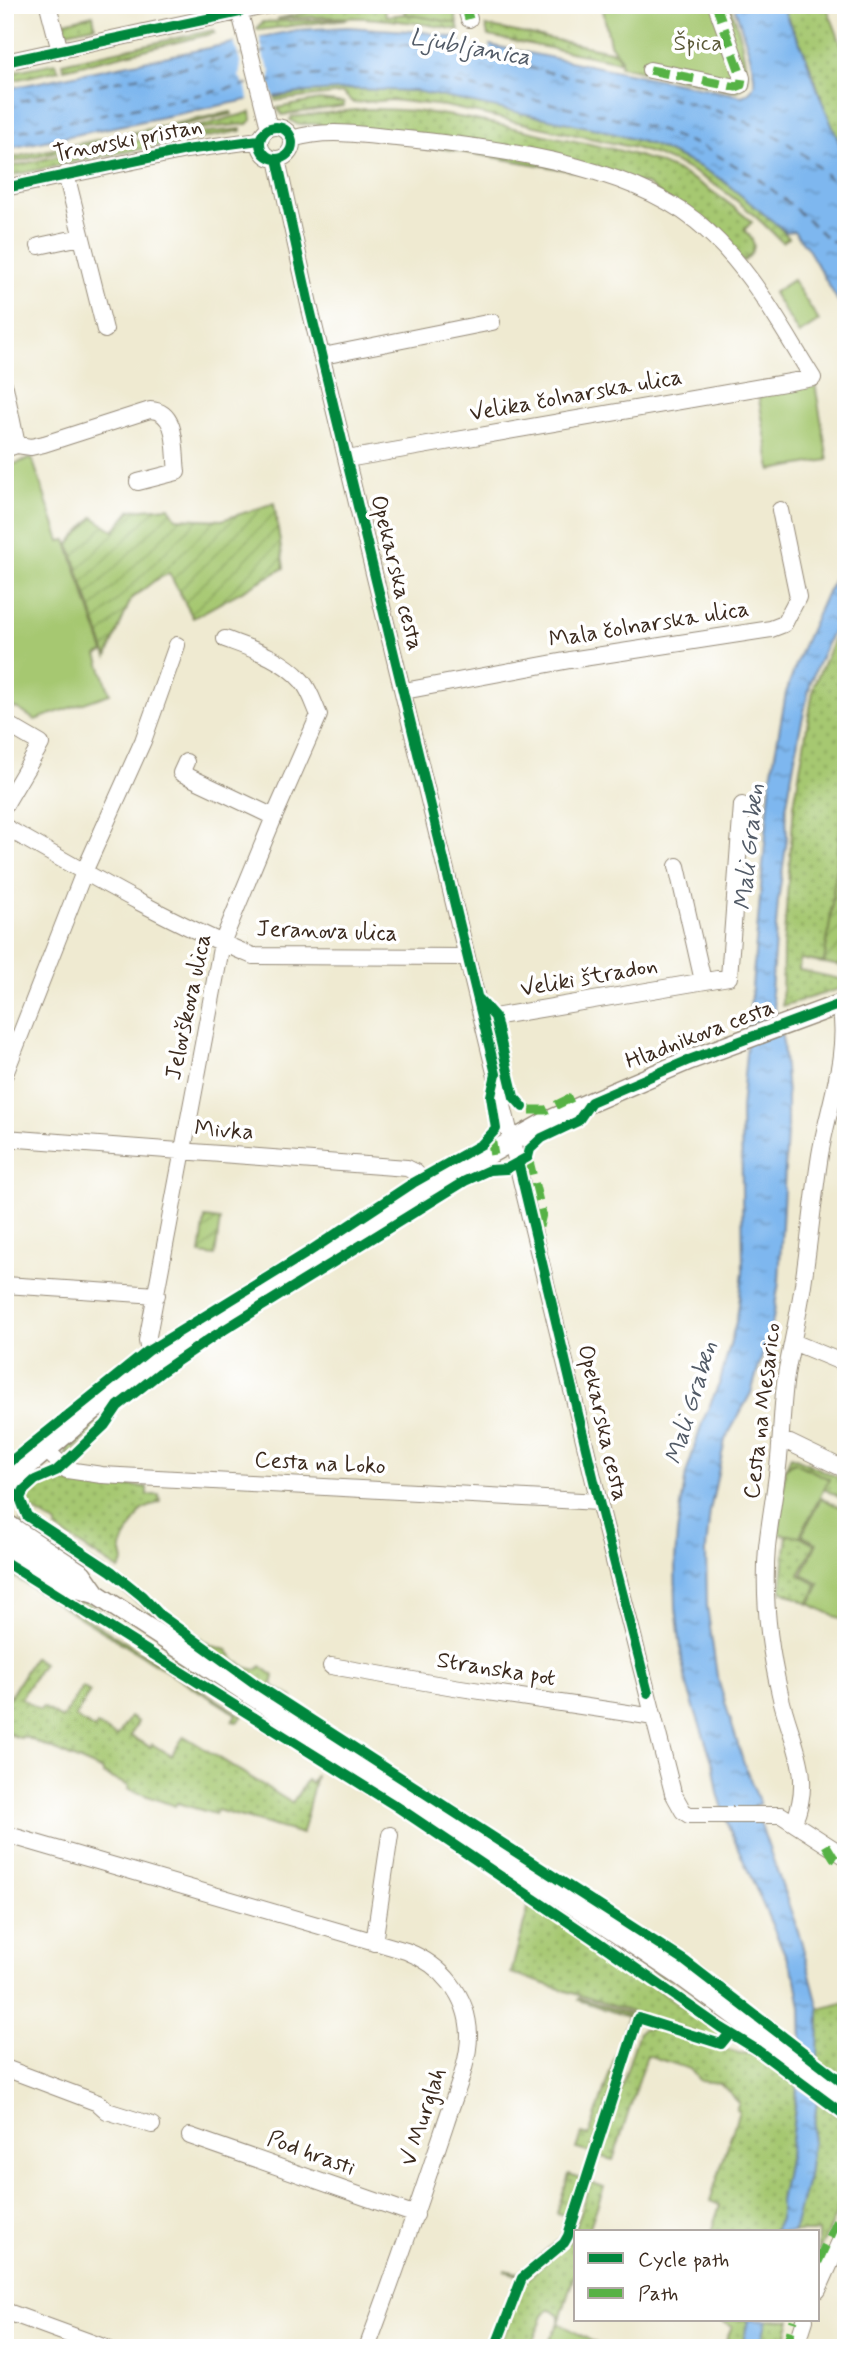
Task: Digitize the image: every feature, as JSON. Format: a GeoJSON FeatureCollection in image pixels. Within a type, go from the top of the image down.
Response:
{"type":"FeatureCollection","features":[{"type":"Feature","properties":{"kind":"main road","name":"Hladnikova cesta"},"geometry":{"type":"LineString","coordinates":[[5,1485],[151,1365],[432,1188],[546,1122],[742,1040],[843,1003]]}},
{"type":"Feature","properties":{"kind":"main road"},"geometry":{"type":"LineString","coordinates":[[5,1523],[82,1574],[96,1594]]}},
{"type":"Feature","properties":{"kind":"main road"},"geometry":{"type":"LineString","coordinates":[[5,1544],[73,1587],[96,1594],[615,1931],[846,2097]]}},
{"type":"Feature","properties":{"kind":"street"},"geometry":{"type":"LineString","coordinates":[[48,5],[60,51]]}},
{"type":"Feature","properties":{"kind":"street"},"geometry":{"type":"LineString","coordinates":[[5,62],[239,9],[270,5]]}},
{"type":"Feature","properties":{"kind":"street"},"geometry":{"type":"LineString","coordinates":[[650,70],[740,86],[742,78],[716,5]]}},
{"type":"Feature","properties":{"kind":"street"},"geometry":{"type":"LineString","coordinates":[[239,9],[265,111],[264,134],[264,153],[277,159],[290,151],[298,137],[282,128],[264,134]]}},
{"type":"Feature","properties":{"kind":"street","name":"Velika čolnarska ulica"},"geometry":{"type":"LineString","coordinates":[[298,137],[314,132],[337,132],[501,151],[579,168],[648,193],[695,220],[717,239],[742,267],[753,280],[813,378],[347,459]]}},
{"type":"Feature","properties":{"kind":"street","name":"Trnovski pristan"},"geometry":{"type":"LineString","coordinates":[[5,188],[264,134]]}},
{"type":"Feature","properties":{"kind":"street","name":"Opekarska cesta"},"geometry":{"type":"LineString","coordinates":[[277,159],[599,1502],[677,1802],[689,1815],[775,1813],[794,1822],[846,1857]]}},
{"type":"Feature","properties":{"kind":"street"},"geometry":{"type":"LineString","coordinates":[[66,174],[104,330]]}},
{"type":"Feature","properties":{"kind":"street"},"geometry":{"type":"LineString","coordinates":[[39,246],[82,237]]}},
{"type":"Feature","properties":{"kind":"street"},"geometry":{"type":"LineString","coordinates":[[323,356],[492,322]]}},
{"type":"Feature","properties":{"kind":"street"},"geometry":{"type":"LineString","coordinates":[[5,387],[11,447],[44,444],[150,411],[159,411],[166,415],[171,423],[177,472],[138,482]]}},
{"type":"Feature","properties":{"kind":"street","name":"Mala čolnarska ulica"},"geometry":{"type":"LineString","coordinates":[[404,691],[570,660],[771,629],[784,624],[798,597],[780,510]]}},
{"type":"Feature","properties":{"kind":"street","name":"Jelovškova ulica"},"geometry":{"type":"LineString","coordinates":[[151,1365],[147,1341],[222,943],[320,715],[304,683],[290,669],[266,655],[225,639]]}},
{"type":"Feature","properties":{"kind":"street"},"geometry":{"type":"LineString","coordinates":[[5,1074],[84,872],[143,741],[177,645]]}},
{"type":"Feature","properties":{"kind":"street"},"geometry":{"type":"LineString","coordinates":[[5,723],[41,744],[5,805]]}},
{"type":"Feature","properties":{"kind":"street"},"geometry":{"type":"LineString","coordinates":[[186,762],[181,773],[274,817]]}},
{"type":"Feature","properties":{"kind":"street","name":"Veliki štradon"},"geometry":{"type":"LineString","coordinates":[[482,1018],[729,977],[742,805]]}},
{"type":"Feature","properties":{"kind":"street","name":"Jeranova ulica"},"geometry":{"type":"LineString","coordinates":[[5,827],[84,872],[222,943],[253,956],[467,957]]}},
{"type":"Feature","properties":{"kind":"street"},"geometry":{"type":"LineString","coordinates":[[677,866],[703,981]]}},
{"type":"Feature","properties":{"kind":"street","name":"Cesta na Mesarico"},"geometry":{"type":"LineString","coordinates":[[794,1822],[801,1800],[803,1777],[780,1696],[767,1597],[767,1548],[787,1370],[822,1142],[833,1101],[843,1027],[843,1003]]}},
{"type":"Feature","properties":{"kind":"street","name":"Mivka"},"geometry":{"type":"LineString","coordinates":[[5,1138],[407,1168],[432,1188]]}},
{"type":"Feature","properties":{"kind":"street"},"geometry":{"type":"LineString","coordinates":[[5,1286],[157,1295]]}},
{"type":"Feature","properties":{"kind":"street"},"geometry":{"type":"LineString","coordinates":[[793,1342],[846,1364]]}},
{"type":"Feature","properties":{"kind":"street"},"geometry":{"type":"LineString","coordinates":[[780,1442],[790,1443],[846,1470]]}},
{"type":"Feature","properties":{"kind":"street","name":"Cesta na Loko"},"geometry":{"type":"LineString","coordinates":[[46,1450],[67,1470],[102,1475],[599,1502]]}},
{"type":"Feature","properties":{"kind":"street","name":"Stranska pot"},"geometry":{"type":"LineString","coordinates":[[331,1665],[454,1687],[654,1717]]}},
{"type":"Feature","properties":{"kind":"street","name":"V Murglah"},"geometry":{"type":"LineString","coordinates":[[5,1834],[406,1951],[431,1963],[452,1985],[461,1999],[469,2033],[465,2064],[416,2215],[367,2348]]}},
{"type":"Feature","properties":{"kind":"street"},"geometry":{"type":"LineString","coordinates":[[374,1943],[390,1835]]}},
{"type":"Feature","properties":{"kind":"street"},"geometry":{"type":"LineString","coordinates":[[5,2068],[98,2103],[107,2111],[152,2125]]}},
{"type":"Feature","properties":{"kind":"street","name":"Pod hrasti"},"geometry":{"type":"LineString","coordinates":[[190,2136],[416,2215]]}},
{"type":"Feature","properties":{"kind":"street"},"geometry":{"type":"LineString","coordinates":[[820,2286],[846,2228]]}},
{"type":"Feature","properties":{"kind":"street"},"geometry":{"type":"LineString","coordinates":[[5,2311],[106,2348]]}},
{"type":"Feature","properties":{"kind":"street"},"geometry":{"type":"LineString","coordinates":[[796,2348],[804,2322]]}},
{"type":"Feature","properties":{"kind":"green space"},"geometry":{"type":"Polygon","coordinates":[[[337,5],[384,5],[386,16],[405,14],[457,23],[459,30],[368,18],[277,19],[337,5]]]}},
{"type":"Feature","properties":{"kind":"green space"},"geometry":{"type":"Polygon","coordinates":[[[403,5],[453,5],[457,23],[405,14],[403,5]]]}},
{"type":"Feature","properties":{"kind":"green space","name":"Špica"},"geometry":{"type":"Polygon","coordinates":[[[602,5],[730,5],[740,35],[748,80],[738,91],[620,66],[621,59],[610,44],[602,5]]]}},
{"type":"Feature","properties":{"kind":"green space"},"geometry":{"type":"Polygon","coordinates":[[[782,5],[826,5],[846,56],[846,159],[805,54],[782,5]]]}},
{"type":"Feature","properties":{"kind":"green space"},"geometry":{"type":"Polygon","coordinates":[[[93,15],[95,26],[67,32],[63,30],[61,23],[93,15]]]}},
{"type":"Feature","properties":{"kind":"green space"},"geometry":{"type":"Polygon","coordinates":[[[347,19],[259,30],[257,28],[262,22],[347,19]]]}},
{"type":"Feature","properties":{"kind":"green space"},"geometry":{"type":"Polygon","coordinates":[[[486,26],[615,52],[621,62],[488,36],[486,26]]]}},
{"type":"Feature","properties":{"kind":"green space"},"geometry":{"type":"Polygon","coordinates":[[[214,30],[215,33],[64,69],[62,63],[214,30]]]}},
{"type":"Feature","properties":{"kind":"green space"},"geometry":{"type":"Polygon","coordinates":[[[55,63],[59,70],[5,82],[5,73],[55,63]]]}},
{"type":"Feature","properties":{"kind":"green space"},"geometry":{"type":"Polygon","coordinates":[[[352,89],[416,91],[602,130],[653,145],[721,179],[773,220],[789,238],[782,242],[732,197],[697,174],[635,148],[445,106],[391,100],[353,103],[343,93],[274,101],[273,98],[307,92],[352,89]]]}},
{"type":"Feature","properties":{"kind":"green space"},"geometry":{"type":"Polygon","coordinates":[[[319,100],[344,103],[344,106],[282,115],[277,108],[319,100]]]}},
{"type":"Feature","properties":{"kind":"green space"},"geometry":{"type":"Polygon","coordinates":[[[365,109],[461,117],[600,146],[659,163],[705,186],[752,222],[744,230],[753,242],[752,253],[744,261],[647,184],[321,127],[320,124],[297,124],[290,120],[292,117],[365,109]]]}},
{"type":"Feature","properties":{"kind":"green space"},"geometry":{"type":"Polygon","coordinates":[[[231,112],[232,114],[5,164],[5,159],[231,112]]]}},
{"type":"Feature","properties":{"kind":"green space"},"geometry":{"type":"Polygon","coordinates":[[[251,112],[252,120],[247,124],[186,130],[251,112]]]}},
{"type":"Feature","properties":{"kind":"green space"},"geometry":{"type":"Polygon","coordinates":[[[241,129],[81,160],[80,152],[154,137],[241,129]]]}},
{"type":"Feature","properties":{"kind":"green space"},"geometry":{"type":"Polygon","coordinates":[[[77,152],[79,161],[5,177],[5,168],[77,152]]]}},
{"type":"Feature","properties":{"kind":"green space"},"geometry":{"type":"Polygon","coordinates":[[[793,280],[819,321],[799,334],[773,293],[793,280]]]}},
{"type":"Feature","properties":{"kind":"green space"},"geometry":{"type":"Polygon","coordinates":[[[815,384],[828,460],[771,470],[758,393],[815,384]]]}},
{"type":"Feature","properties":{"kind":"green space"},"geometry":{"type":"Polygon","coordinates":[[[32,458],[60,541],[66,540],[104,652],[97,655],[110,694],[35,720],[18,709],[5,705],[5,467],[32,458]]]}},
{"type":"Feature","properties":{"kind":"green space"},"geometry":{"type":"Polygon","coordinates":[[[274,503],[284,568],[193,618],[169,573],[131,599],[107,657],[69,544],[93,517],[114,531],[131,510],[169,507],[176,518],[222,520],[274,503]]]}},
{"type":"Feature","properties":{"kind":"green space"},"geometry":{"type":"Polygon","coordinates":[[[846,612],[846,781],[830,922],[824,963],[800,959],[799,970],[845,980],[846,987],[782,1006],[783,949],[794,805],[814,685],[846,612]]]}},
{"type":"Feature","properties":{"kind":"green space"},"geometry":{"type":"Polygon","coordinates":[[[846,781],[846,967],[824,963],[846,781]]]}},
{"type":"Feature","properties":{"kind":"green space"},"geometry":{"type":"Polygon","coordinates":[[[205,1218],[220,1220],[215,1256],[200,1254],[205,1218]]]}},
{"type":"Feature","properties":{"kind":"green space"},"geometry":{"type":"Polygon","coordinates":[[[127,1392],[102,1425],[65,1458],[69,1443],[127,1392]]]}},
{"type":"Feature","properties":{"kind":"green space"},"geometry":{"type":"Polygon","coordinates":[[[791,1456],[846,1481],[846,1501],[824,1489],[829,1479],[794,1462],[785,1469],[791,1456]]]}},
{"type":"Feature","properties":{"kind":"green space"},"geometry":{"type":"Polygon","coordinates":[[[794,1462],[829,1479],[800,1536],[779,1534],[785,1469],[794,1462]]]}},
{"type":"Feature","properties":{"kind":"green space"},"geometry":{"type":"Polygon","coordinates":[[[46,1481],[147,1487],[147,1495],[159,1495],[160,1502],[142,1510],[125,1538],[121,1548],[124,1561],[119,1570],[56,1529],[57,1525],[33,1510],[31,1513],[24,1502],[26,1495],[35,1486],[46,1481]]]}},
{"type":"Feature","properties":{"kind":"green space"},"geometry":{"type":"Polygon","coordinates":[[[821,1498],[846,1510],[846,1622],[810,1604],[820,1584],[802,1575],[817,1543],[802,1535],[821,1498]]]}},
{"type":"Feature","properties":{"kind":"green space"},"geometry":{"type":"Polygon","coordinates":[[[24,1518],[110,1574],[176,1629],[245,1679],[619,1922],[724,1993],[742,2010],[225,1669],[107,1579],[20,1522],[24,1518]]]}},
{"type":"Feature","properties":{"kind":"green space"},"geometry":{"type":"Polygon","coordinates":[[[787,1535],[800,1536],[815,1544],[799,1575],[818,1585],[808,1604],[781,1590],[787,1535]]]}},
{"type":"Feature","properties":{"kind":"green space"},"geometry":{"type":"Polygon","coordinates":[[[5,1567],[243,1716],[237,1722],[232,1721],[236,1714],[5,1571],[5,1567]]]}},
{"type":"Feature","properties":{"kind":"green space"},"geometry":{"type":"Polygon","coordinates":[[[36,1571],[242,1700],[246,1707],[33,1575],[36,1571]]]}},
{"type":"Feature","properties":{"kind":"green space"},"geometry":{"type":"Polygon","coordinates":[[[149,1601],[201,1639],[227,1650],[236,1661],[248,1668],[257,1670],[261,1666],[274,1676],[272,1685],[293,1698],[292,1706],[195,1639],[149,1601]]]}},
{"type":"Feature","properties":{"kind":"green space"},"geometry":{"type":"Polygon","coordinates":[[[34,1657],[43,1663],[21,1698],[40,1710],[43,1707],[62,1719],[82,1687],[90,1692],[75,1717],[95,1729],[97,1725],[117,1737],[130,1717],[138,1722],[130,1736],[150,1747],[152,1744],[171,1756],[184,1736],[292,1803],[307,1780],[311,1783],[316,1775],[302,1834],[217,1810],[215,1814],[177,1803],[175,1806],[128,1789],[129,1786],[103,1774],[103,1771],[23,1736],[21,1738],[5,1733],[5,1699],[8,1700],[34,1657]]]}},
{"type":"Feature","properties":{"kind":"green space"},"geometry":{"type":"Polygon","coordinates":[[[266,1714],[634,1955],[637,1963],[504,1873],[258,1715],[266,1714]]]}},
{"type":"Feature","properties":{"kind":"green space"},"geometry":{"type":"Polygon","coordinates":[[[530,1901],[722,2034],[718,2040],[511,1973],[530,1901]]]}},
{"type":"Feature","properties":{"kind":"green space"},"geometry":{"type":"Polygon","coordinates":[[[651,1973],[659,1973],[746,2035],[712,2018],[651,1973]]]}},
{"type":"Feature","properties":{"kind":"green space"},"geometry":{"type":"Polygon","coordinates":[[[579,1998],[635,2016],[591,2153],[577,2149],[582,2134],[589,2136],[628,2017],[578,2000],[579,1998]]]}},
{"type":"Feature","properties":{"kind":"green space"},"geometry":{"type":"Polygon","coordinates":[[[846,2002],[846,2082],[818,2062],[819,2009],[846,2002]]]}},
{"type":"Feature","properties":{"kind":"green space"},"geometry":{"type":"Polygon","coordinates":[[[658,2028],[737,2053],[754,2054],[797,2086],[790,2150],[780,2201],[780,2219],[775,2230],[712,2230],[720,2205],[710,2201],[739,2111],[736,2110],[739,2102],[720,2083],[700,2081],[690,2069],[647,2055],[613,2160],[599,2156],[642,2029],[658,2028]]]}},
{"type":"Feature","properties":{"kind":"green space"},"geometry":{"type":"Polygon","coordinates":[[[817,2100],[846,2123],[846,2192],[820,2250],[820,2230],[794,2230],[808,2176],[817,2100]]]}},
{"type":"Feature","properties":{"kind":"green space"},"geometry":{"type":"Polygon","coordinates":[[[569,2174],[583,2179],[565,2234],[519,2276],[504,2270],[519,2273],[564,2232],[568,2216],[557,2213],[569,2174]]]}},
{"type":"Feature","properties":{"kind":"green space"},"geometry":{"type":"Polygon","coordinates":[[[590,2182],[604,2187],[589,2230],[574,2230],[590,2182]]]}},
{"type":"Feature","properties":{"kind":"green space"},"geometry":{"type":"Polygon","coordinates":[[[574,2231],[574,2275],[559,2323],[559,2316],[548,2310],[530,2348],[499,2348],[524,2282],[571,2240],[574,2231]]]}},
{"type":"Feature","properties":{"kind":"green space"},"geometry":{"type":"Polygon","coordinates":[[[723,2322],[748,2322],[742,2348],[723,2348],[732,2327],[723,2322]]]}},
{"type":"Feature","properties":{"kind":"green space"},"geometry":{"type":"Polygon","coordinates":[[[766,2322],[790,2322],[783,2348],[759,2348],[766,2322]]]}},
{"type":"Feature","properties":{"kind":"green space"},"geometry":{"type":"Polygon","coordinates":[[[559,2323],[604,2348],[545,2348],[559,2323]]]}},
{"type":"Feature","properties":{"kind":"water","name":"Ljubljanica"},"geometry":{"type":"Polygon","coordinates":[[[734,5],[782,5],[803,49],[846,159],[846,315],[808,249],[794,231],[786,232],[721,179],[698,166],[653,145],[602,130],[416,91],[352,89],[247,100],[5,149],[5,89],[297,30],[347,27],[424,32],[742,96],[752,89],[754,78],[734,5]]]}},
{"type":"Feature","properties":{"kind":"water","name":"Mali Graben"},"geometry":{"type":"Polygon","coordinates":[[[846,559],[846,607],[828,640],[811,681],[786,809],[787,839],[778,901],[771,992],[783,1042],[787,1095],[779,1282],[773,1319],[751,1393],[725,1440],[710,1511],[706,1550],[707,1606],[717,1676],[743,1761],[760,1804],[754,1805],[801,1940],[819,2009],[817,2100],[808,2176],[794,2230],[775,2230],[780,2219],[780,2201],[790,2150],[802,2049],[801,2007],[796,1979],[729,1828],[718,1793],[714,1767],[688,1689],[676,1607],[675,1562],[686,1474],[702,1423],[720,1382],[737,1318],[743,1272],[741,1109],[771,776],[786,693],[826,594],[846,559]]]}},
{"type":"Feature","properties":{"kind":"water"},"geometry":{"type":"Polygon","coordinates":[[[748,2322],[766,2322],[759,2348],[742,2348],[748,2322]]]}},
{"type":"Feature","properties":{"kind":"pier"},"geometry":{"type":"Polygon","coordinates":[[[259,33],[264,59],[271,71],[269,81],[275,101],[249,103],[246,87],[239,76],[241,65],[233,38],[259,33]]]}},
{"type":"Feature","properties":{"kind":"pier"},"geometry":{"type":"Polygon","coordinates":[[[460,35],[488,41],[492,56],[463,50],[460,35]]]}},
{"type":"Feature","properties":{"kind":"pier"},"geometry":{"type":"Polygon","coordinates":[[[798,2047],[822,2064],[820,2103],[794,2084],[798,2047]]]}},
{"type":"Feature","properties":{"kind":"ferry route"},"geometry":{"type":"LineString","coordinates":[[258,53],[337,43],[406,45],[469,55],[672,98],[731,116],[784,141],[818,167],[846,199]]}},
{"type":"Feature","properties":{"kind":"ferry route"},"geometry":{"type":"LineString","coordinates":[[5,104],[242,55]]}},
{"type":"Feature","properties":{"kind":"ferry route"},"geometry":{"type":"LineString","coordinates":[[264,82],[350,73],[418,76],[605,115],[656,129],[703,147],[760,180],[827,238],[834,242],[846,241]]}},
{"type":"Feature","properties":{"kind":"ferry route"},"geometry":{"type":"LineString","coordinates":[[5,134],[251,84]]}},
{"type":"Feature","properties":{"kind":"marked path"},"geometry":{"type":"LineString","coordinates":[[465,5],[469,19]]}},
{"type":"Feature","properties":{"kind":"marked path"},"geometry":{"type":"LineString","coordinates":[[650,70],[736,87],[741,85],[742,78],[716,5]]}},
{"type":"Feature","properties":{"kind":"marked path"},"geometry":{"type":"LineString","coordinates":[[530,1110],[546,1110],[575,1096]]}},
{"type":"Feature","properties":{"kind":"marked path"},"geometry":{"type":"LineString","coordinates":[[491,1137],[496,1169]]}},
{"type":"Feature","properties":{"kind":"marked path"},"geometry":{"type":"LineString","coordinates":[[528,1157],[542,1214],[538,1231]]}},
{"type":"Feature","properties":{"kind":"marked path"},"geometry":{"type":"LineString","coordinates":[[826,1845],[834,1858],[846,1866]]}},
{"type":"Feature","properties":{"kind":"marked path"},"geometry":{"type":"LineString","coordinates":[[820,2258],[846,2200]]}},
{"type":"Feature","properties":{"kind":"marked path"},"geometry":{"type":"LineString","coordinates":[[786,2348],[793,2322]]}},
{"type":"Feature","properties":{"kind":"cycle path"},"geometry":{"type":"LineString","coordinates":[[5,62],[240,12]]}},
{"type":"Feature","properties":{"kind":"cycle path"},"geometry":{"type":"LineString","coordinates":[[276,127],[287,132],[292,143],[287,154],[276,159],[265,154],[260,143],[265,132],[276,127]]}},
{"type":"Feature","properties":{"kind":"cycle path"},"geometry":{"type":"LineString","coordinates":[[5,188],[186,150],[259,140]]}},
{"type":"Feature","properties":{"kind":"cycle path"},"geometry":{"type":"LineString","coordinates":[[5,1466],[148,1351],[307,1253],[413,1183],[482,1144],[496,1129],[491,1096],[496,1074],[310,309],[277,159]]}},
{"type":"Feature","properties":{"kind":"cycle path"},"geometry":{"type":"LineString","coordinates":[[479,999],[495,1017],[514,1097],[523,1107]]}},
{"type":"Feature","properties":{"kind":"cycle path"},"geometry":{"type":"LineString","coordinates":[[20,1498],[35,1480],[56,1471],[105,1425],[118,1406],[161,1372],[214,1336],[465,1181],[489,1170],[506,1169],[528,1157],[530,1149],[542,1138],[578,1121],[591,1102],[689,1060],[846,1002]]}},
{"type":"Feature","properties":{"kind":"cycle path"},"geometry":{"type":"LineString","coordinates":[[518,1162],[599,1502],[648,1693]]}},
{"type":"Feature","properties":{"kind":"cycle path"},"geometry":{"type":"LineString","coordinates":[[5,1487],[20,1498],[27,1516],[111,1571],[142,1596],[160,1615],[257,1685],[685,1961],[846,2085]]}},
{"type":"Feature","properties":{"kind":"cycle path"},"geometry":{"type":"LineString","coordinates":[[5,1562],[396,1806],[756,2049],[846,2116]]}},
{"type":"Feature","properties":{"kind":"cycle path"},"geometry":{"type":"LineString","coordinates":[[495,2348],[522,2278],[564,2243],[568,2236],[638,2018],[721,2044],[730,2033]]}}]}
